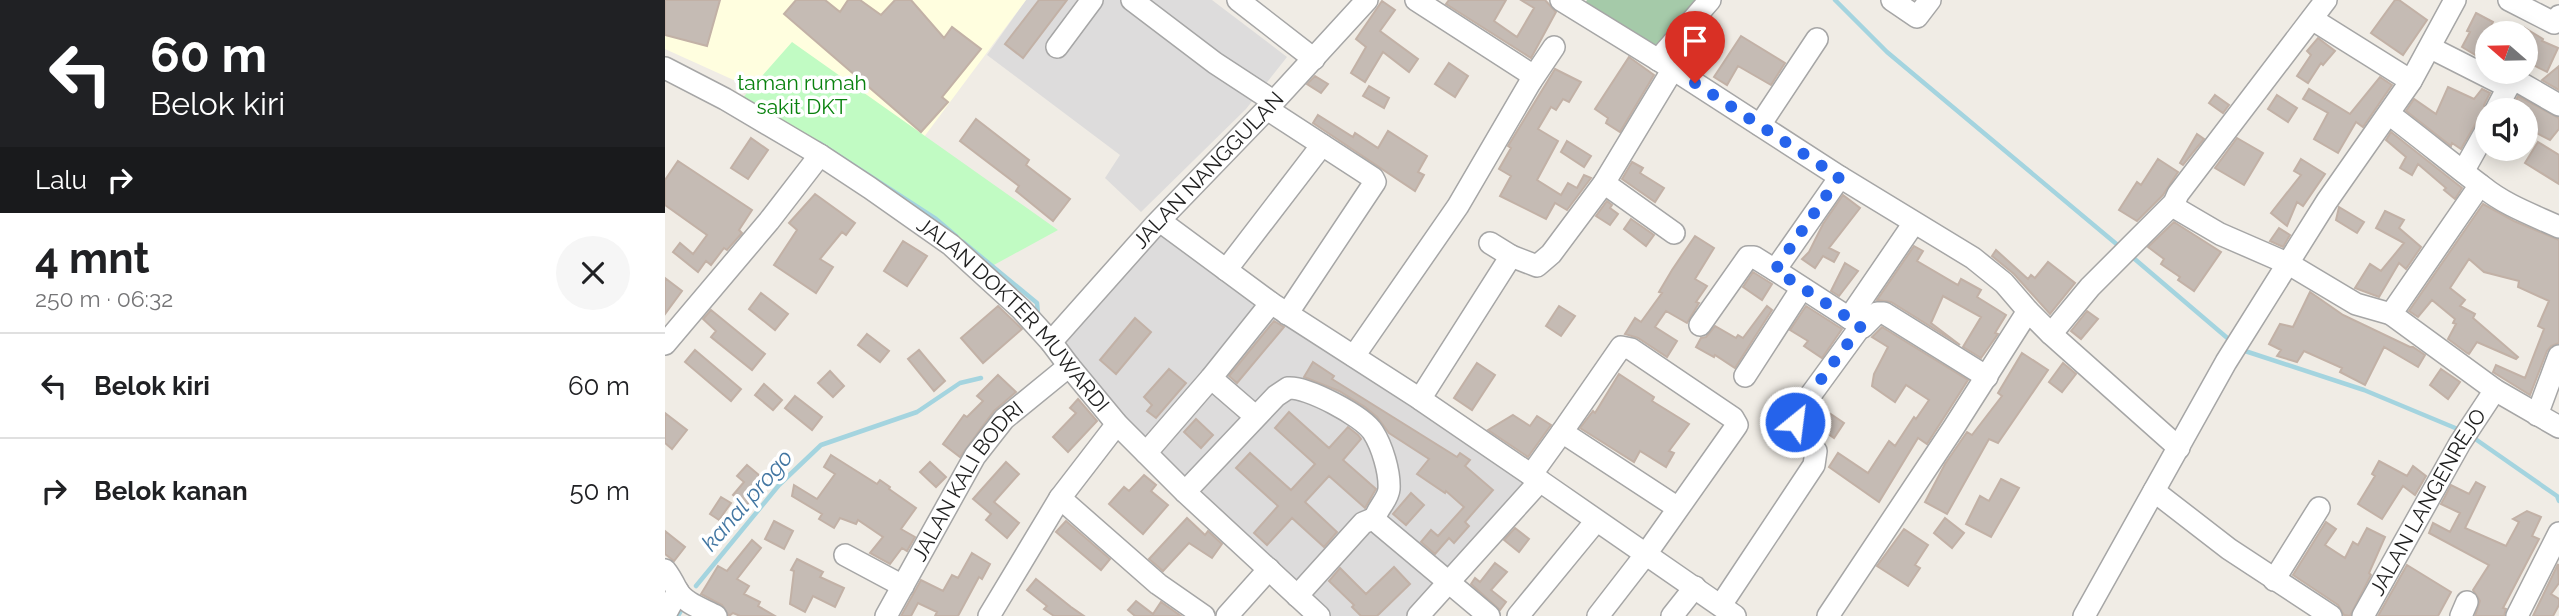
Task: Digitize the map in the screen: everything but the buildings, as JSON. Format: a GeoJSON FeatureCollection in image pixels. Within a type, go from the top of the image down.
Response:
{"type":"FeatureCollection","features":[{"type":"Feature","properties":{"kind":"street"},"geometry":{"type":"LineString","coordinates":[[1057,47],[1092,0]]}},
{"type":"Feature","properties":{"kind":"street"},"geometry":{"type":"LineString","coordinates":[[1132,0],[1322,145],[1375,182],[1279,309],[1211,378],[1146,453]]}},
{"type":"Feature","properties":{"kind":"street"},"geometry":{"type":"LineString","coordinates":[[1238,0],[1314,59]]}},
{"type":"Feature","properties":{"kind":"street","name":"JALAN NANGGULAN"},"geometry":{"type":"LineString","coordinates":[[1051,342],[1367,0]]}},
{"type":"Feature","properties":{"kind":"street"},"geometry":{"type":"LineString","coordinates":[[1416,0],[1526,71],[1531,81]]}},
{"type":"Feature","properties":{"kind":"street"},"geometry":{"type":"LineString","coordinates":[[1490,243],[1511,256],[1538,266],[1551,254],[1604,183],[1666,64],[1710,0]]}},
{"type":"Feature","properties":{"kind":"street"},"geometry":{"type":"LineString","coordinates":[[1892,0],[1917,17],[1930,0]]}},
{"type":"Feature","properties":{"kind":"street"},"geometry":{"type":"LineString","coordinates":[[2050,334],[2090,287],[2124,256],[2174,203],[2178,194],[2326,0]]}},
{"type":"Feature","properties":{"kind":"street"},"geometry":{"type":"LineString","coordinates":[[2084,616],[2245,330],[2290,264],[2327,201],[2411,80],[2431,48],[2455,0]]}},
{"type":"Feature","properties":{"kind":"street"},"geometry":{"type":"LineString","coordinates":[[2509,0],[2554,23],[2559,16]]}},
{"type":"Feature","properties":{"kind":"street"},"geometry":{"type":"LineString","coordinates":[[1573,3],[1839,177],[1973,258],[2004,283],[2050,334],[2179,449]]}},
{"type":"Feature","properties":{"kind":"street"},"geometry":{"type":"LineString","coordinates":[[2312,19],[2411,80]]}},
{"type":"Feature","properties":{"kind":"street"},"geometry":{"type":"LineString","coordinates":[[1760,125],[1817,39]]}},
{"type":"Feature","properties":{"kind":"street"},"geometry":{"type":"LineString","coordinates":[[1355,356],[1458,206],[1531,81],[1554,47]]}},
{"type":"Feature","properties":{"kind":"street"},"geometry":{"type":"LineString","coordinates":[[2431,48],[2508,87]]}},
{"type":"Feature","properties":{"kind":"street","name":"JALAN DOKTER MUWARDI"},"geometry":{"type":"LineString","coordinates":[[665,68],[726,99],[820,155],[951,245],[1021,309],[1117,424],[1185,492],[1319,616]]}},
{"type":"Feature","properties":{"kind":"street"},"geometry":{"type":"LineString","coordinates":[[2502,98],[2512,82],[2519,82],[2559,105]]}},
{"type":"Feature","properties":{"kind":"street"},"geometry":{"type":"LineString","coordinates":[[2389,114],[2480,185],[2514,206],[2559,227]]}},
{"type":"Feature","properties":{"kind":"street"},"geometry":{"type":"LineString","coordinates":[[1226,270],[1322,145]]}},
{"type":"Feature","properties":{"kind":"street"},"geometry":{"type":"LineString","coordinates":[[2464,170],[2475,150]]}},
{"type":"Feature","properties":{"kind":"street"},"geometry":{"type":"LineString","coordinates":[[665,344],[820,155]]}},
{"type":"Feature","properties":{"kind":"street"},"geometry":{"type":"LineString","coordinates":[[1775,270],[1839,177]]}},
{"type":"Feature","properties":{"kind":"street"},"geometry":{"type":"LineString","coordinates":[[1604,183],[1674,233]]}},
{"type":"Feature","properties":{"kind":"street"},"geometry":{"type":"LineString","coordinates":[[2391,314],[2480,185]]}},
{"type":"Feature","properties":{"kind":"street"},"geometry":{"type":"LineString","coordinates":[[2174,203],[2179,210],[2220,234],[2290,264],[2362,306],[2391,314],[2495,390],[2559,427]]}},
{"type":"Feature","properties":{"kind":"street"},"geometry":{"type":"LineString","coordinates":[[1160,221],[1279,309],[1420,399],[1728,611],[1814,465],[1816,451],[1797,428],[1796,415],[1914,223]]}},
{"type":"Feature","properties":{"kind":"street"},"geometry":{"type":"LineString","coordinates":[[1420,399],[1511,256]]}},
{"type":"Feature","properties":{"kind":"street"},"geometry":{"type":"LineString","coordinates":[[1700,325],[1751,256],[1855,322],[1865,326],[1877,313],[1884,313],[1987,377]]}},
{"type":"Feature","properties":{"kind":"street"},"geometry":{"type":"LineString","coordinates":[[1745,376],[1803,288]]}},
{"type":"Feature","properties":{"kind":"street"},"geometry":{"type":"LineString","coordinates":[[1828,616],[2028,311]]}},
{"type":"Feature","properties":{"kind":"street"},"geometry":{"type":"LineString","coordinates":[[1418,616],[1535,478],[1617,350],[1625,346],[1736,422],[1735,428],[1646,554],[1598,616]]}},
{"type":"Feature","properties":{"kind":"street"},"geometry":{"type":"LineString","coordinates":[[2537,415],[2559,356]]}},
{"type":"Feature","properties":{"kind":"street","name":"JALAN KALI BODRI"},"geometry":{"type":"LineString","coordinates":[[886,616],[975,456],[992,432],[1069,366]]}},
{"type":"Feature","properties":{"kind":"street"},"geometry":{"type":"LineString","coordinates":[[1211,378],[1255,415]]}},
{"type":"Feature","properties":{"kind":"street"},"geometry":{"type":"LineString","coordinates":[[1185,492],[1255,415],[1282,392],[1295,387],[1306,390],[1369,427],[1374,433],[1388,479],[1389,492],[1375,518],[1363,523],[1297,596]]}},
{"type":"Feature","properties":{"kind":"street","name":"JALAN LANGENREJO"},"geometry":{"type":"LineString","coordinates":[[2363,616],[2472,422],[2495,390]]}},
{"type":"Feature","properties":{"kind":"street"},"geometry":{"type":"LineString","coordinates":[[989,616],[1060,498],[1117,424]]}},
{"type":"Feature","properties":{"kind":"street"},"geometry":{"type":"LineString","coordinates":[[1562,432],[1678,508]]}},
{"type":"Feature","properties":{"kind":"street"},"geometry":{"type":"LineString","coordinates":[[2154,491],[2229,549],[2331,616]]}},
{"type":"Feature","properties":{"kind":"street"},"geometry":{"type":"LineString","coordinates":[[1060,498],[1159,584],[1204,616]]}},
{"type":"Feature","properties":{"kind":"street"},"geometry":{"type":"LineString","coordinates":[[2274,580],[2319,508]]}},
{"type":"Feature","properties":{"kind":"street"},"geometry":{"type":"LineString","coordinates":[[1375,518],[1447,583],[1489,616]]}},
{"type":"Feature","properties":{"kind":"street"},"geometry":{"type":"LineString","coordinates":[[1518,616],[1595,521]]}},
{"type":"Feature","properties":{"kind":"street"},"geometry":{"type":"LineString","coordinates":[[2517,616],[2558,536]]}},
{"type":"Feature","properties":{"kind":"street"},"geometry":{"type":"LineString","coordinates":[[845,555],[903,586]]}},
{"type":"Feature","properties":{"kind":"street"},"geometry":{"type":"LineString","coordinates":[[1227,616],[1269,569]]}},
{"type":"Feature","properties":{"kind":"street"},"geometry":{"type":"LineString","coordinates":[[665,570],[678,591],[694,605],[716,616]]}},
{"type":"Feature","properties":{"kind":"street"},"geometry":{"type":"LineString","coordinates":[[1672,616],[1695,587]]}},
{"type":"Feature","properties":{"kind":"street"},"geometry":{"type":"LineString","coordinates":[[665,615],[678,591]]}},
{"type":"Feature","properties":{"kind":"shaded area"},"geometry":{"type":"Polygon","coordinates":[[[665,0],[1026,0],[889,184],[738,82],[665,49],[665,0]]]}},
{"type":"Feature","properties":{"kind":"shaded area"},"geometry":{"type":"Polygon","coordinates":[[[1026,0],[1212,0],[1287,57],[1246,109],[1141,212],[1105,178],[1120,155],[987,55],[1026,0]]]}},
{"type":"Feature","properties":{"kind":"shaded area"},"geometry":{"type":"Polygon","coordinates":[[[1587,0],[1702,0],[1656,53],[1582,8],[1587,0]]]}},
{"type":"Feature","properties":{"kind":"shaded area"},"geometry":{"type":"Polygon","coordinates":[[[1156,224],[1532,486],[1411,616],[1323,616],[1051,342],[1156,224]]]}},
{"type":"Feature","properties":{"kind":"green space","name":"taman rumah sakit DKT"},"geometry":{"type":"Polygon","coordinates":[[[792,42],[1058,230],[992,266],[903,202],[739,102],[792,42]]]}},
{"type":"Feature","properties":{"kind":"waterway"},"geometry":{"type":"LineString","coordinates":[[1835,0],[1887,52],[2120,247]]}},
{"type":"Feature","properties":{"kind":"waterway"},"geometry":{"type":"LineString","coordinates":[[819,143],[936,219],[956,236]]}},
{"type":"Feature","properties":{"kind":"waterway"},"geometry":{"type":"LineString","coordinates":[[963,242],[1037,303],[1038,314]]}},
{"type":"Feature","properties":{"kind":"waterway"},"geometry":{"type":"LineString","coordinates":[[2130,255],[2232,342]]}},
{"type":"Feature","properties":{"kind":"waterway"},"geometry":{"type":"LineString","coordinates":[[2242,350],[2364,390],[2460,430]]}},
{"type":"Feature","properties":{"kind":"waterway","name":"kanal progo"},"geometry":{"type":"LineString","coordinates":[[696,586],[779,485],[821,445],[917,412],[960,383],[981,378]]}},
{"type":"Feature","properties":{"kind":"waterway"},"geometry":{"type":"LineString","coordinates":[[2471,436],[2557,496],[2559,501]]}},
{"type":"Feature","properties":{"kind":"waterway","name":"kanal progo"},"geometry":{"type":"LineString","coordinates":[[678,616],[683,607]]}},
{"type":"Feature","properties":{"kind":"route"},"geometry":{"type":"LineString","coordinates":[[1695,83],[1839,177],[1775,270],[1861,326],[1801,406],[1795,422]]}}]}
